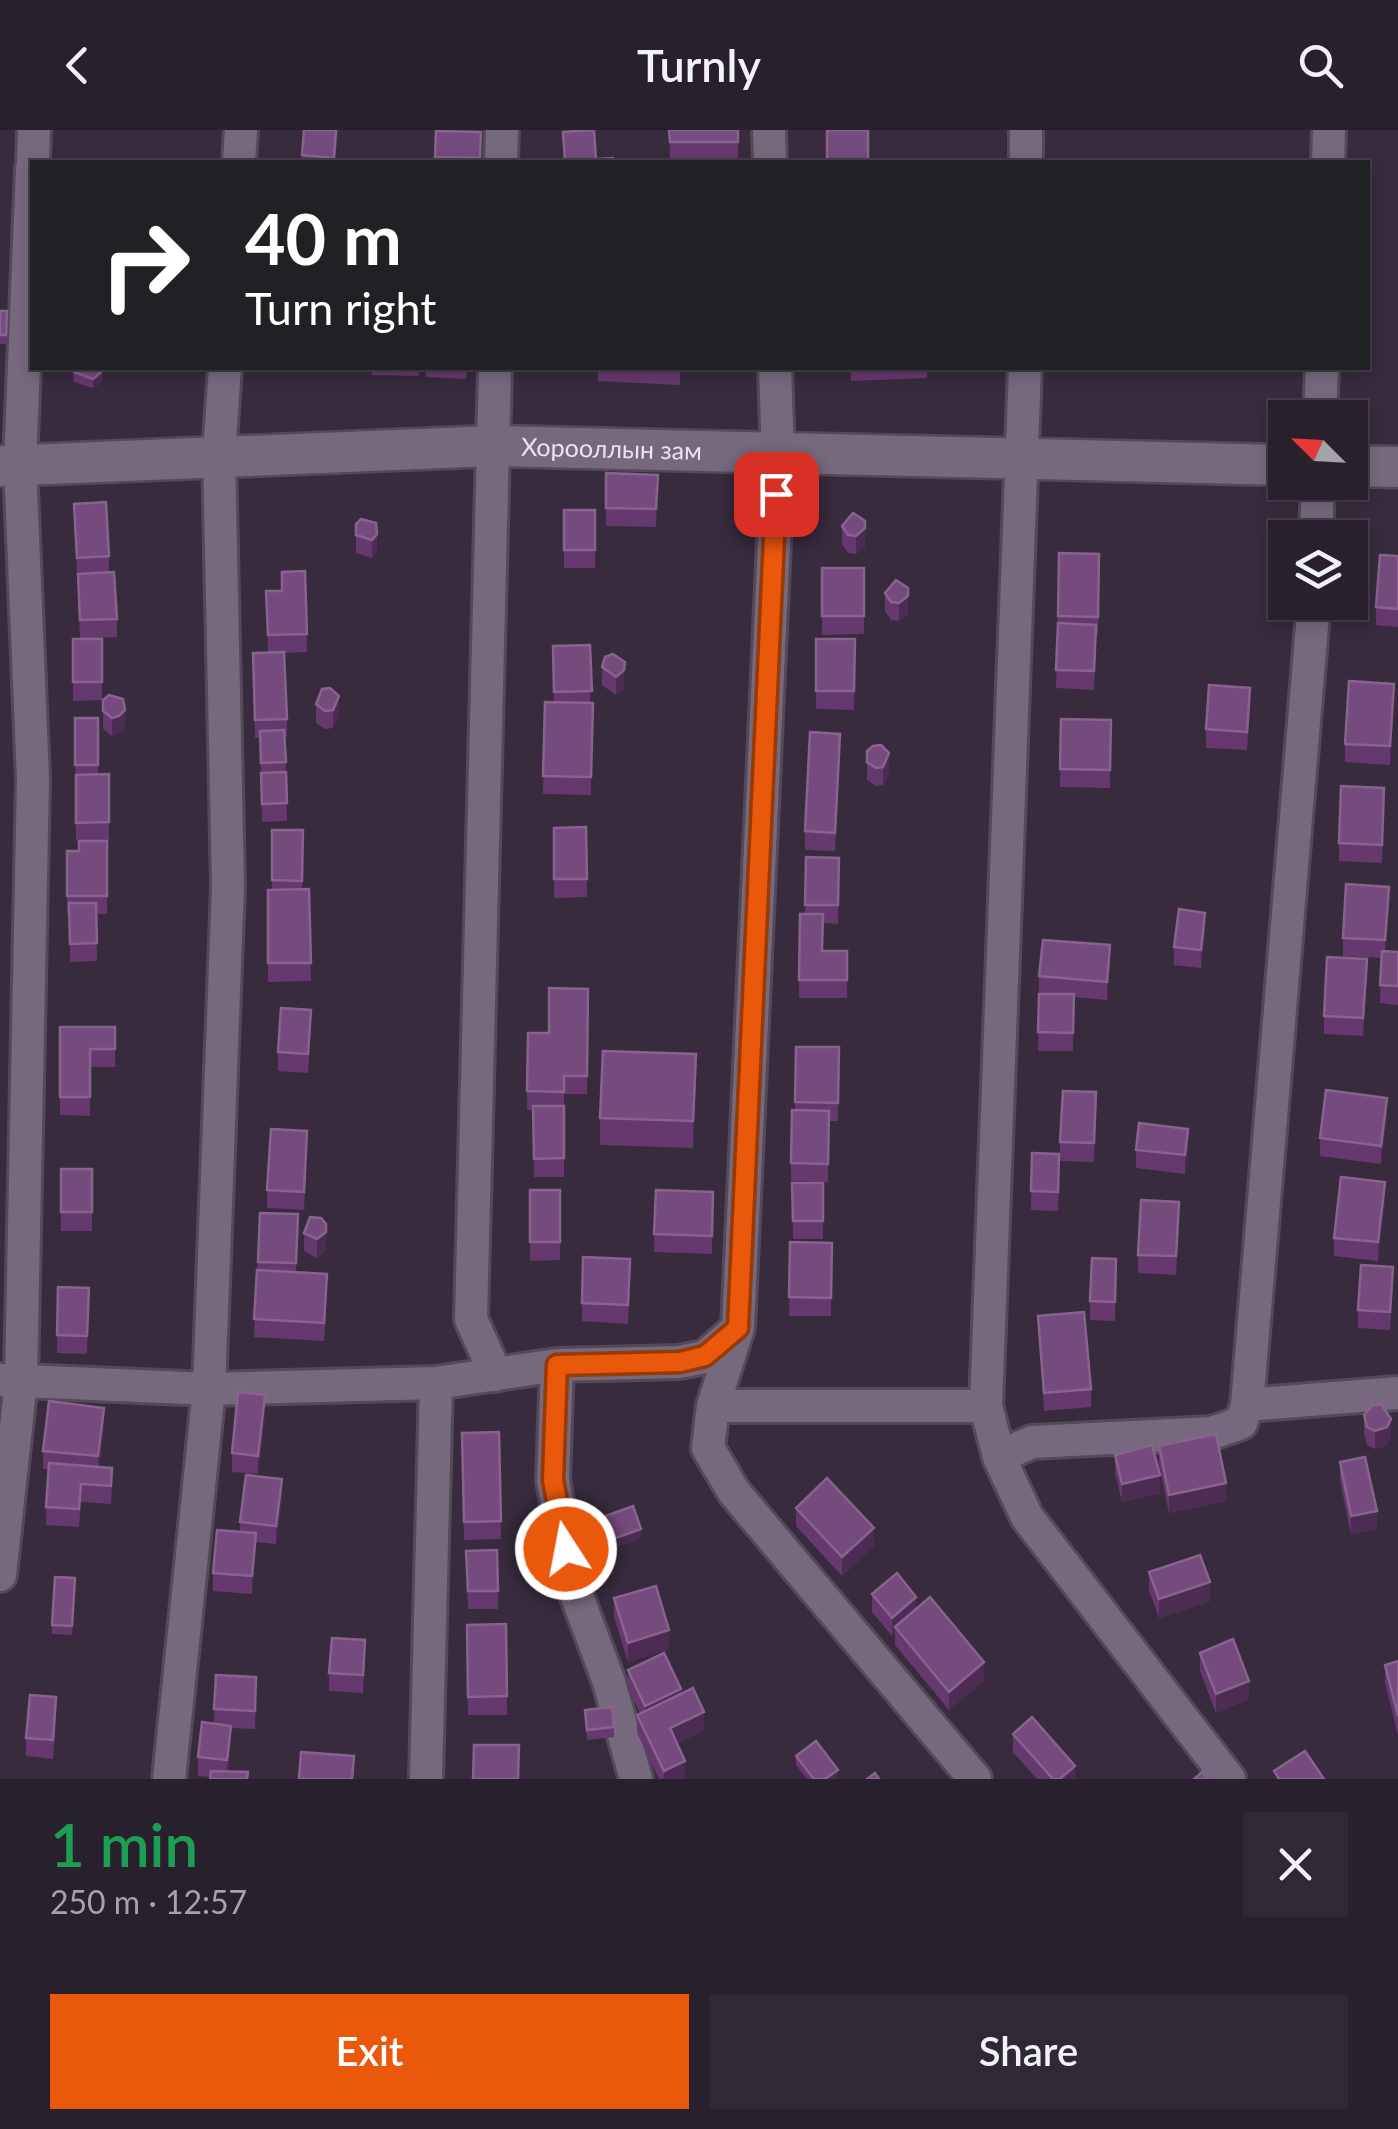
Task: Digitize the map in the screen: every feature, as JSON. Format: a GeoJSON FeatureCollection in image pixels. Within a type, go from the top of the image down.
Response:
{"type":"FeatureCollection","features":[{"type":"Feature","properties":{"kind":"street"},"geometry":{"type":"LineString","coordinates":[[33,160],[34,130]]}},
{"type":"Feature","properties":{"kind":"street"},"geometry":{"type":"LineString","coordinates":[[239,160],[241,130]]}},
{"type":"Feature","properties":{"kind":"street"},"geometry":{"type":"LineString","coordinates":[[501,160],[502,130]]}},
{"type":"Feature","properties":{"kind":"street"},"geometry":{"type":"LineString","coordinates":[[770,130],[770,160]]}},
{"type":"Feature","properties":{"kind":"street"},"geometry":{"type":"LineString","coordinates":[[1026,130],[1026,160]]}},
{"type":"Feature","properties":{"kind":"street"},"geometry":{"type":"LineString","coordinates":[[1328,160],[1329,130]]}},
{"type":"Feature","properties":{"kind":"street"},"geometry":{"type":"LineString","coordinates":[[0,1576],[33,780],[10,465],[30,205]]}},
{"type":"Feature","properties":{"kind":"street"},"geometry":{"type":"LineString","coordinates":[[169,1779],[209,1389],[228,886],[219,454],[225,370]]}},
{"type":"Feature","properties":{"kind":"street"},"geometry":{"type":"LineString","coordinates":[[495,370],[471,1319],[496,1375]]}},
{"type":"Feature","properties":{"kind":"street"},"geometry":{"type":"LineString","coordinates":[[776,370],[778,455],[738,1328],[714,1406],[708,1448],[734,1492],[975,1779]]}},
{"type":"Feature","properties":{"kind":"street"},"geometry":{"type":"LineString","coordinates":[[1025,370],[986,1406],[999,1457],[1028,1517],[1229,1779]]}},
{"type":"Feature","properties":{"kind":"street"},"geometry":{"type":"LineString","coordinates":[[1321,400],[1322,370]]}},
{"type":"Feature","properties":{"kind":"street","name":"Хорооллын зам"},"geometry":{"type":"LineString","coordinates":[[10,465],[493,446],[1268,465]]}},
{"type":"Feature","properties":{"kind":"street"},"geometry":{"type":"LineString","coordinates":[[1368,466],[1398,467]]}},
{"type":"Feature","properties":{"kind":"street"},"geometry":{"type":"LineString","coordinates":[[999,1457],[1032,1442],[1212,1433],[1241,1423],[1247,1406],[1312,620]]}},
{"type":"Feature","properties":{"kind":"street"},"geometry":{"type":"LineString","coordinates":[[10,1381],[209,1389],[436,1383],[557,1365],[680,1362],[705,1356],[738,1328]]}},
{"type":"Feature","properties":{"kind":"street"},"geometry":{"type":"LineString","coordinates":[[557,1365],[553,1480],[572,1583],[609,1682],[636,1779]]}},
{"type":"Feature","properties":{"kind":"street"},"geometry":{"type":"LineString","coordinates":[[426,1779],[436,1383]]}},
{"type":"Feature","properties":{"kind":"street"},"geometry":{"type":"LineString","coordinates":[[1247,1406],[1398,1393]]}},
{"type":"Feature","properties":{"kind":"street"},"geometry":{"type":"LineString","coordinates":[[714,1406],[986,1406]]}},
{"type":"Feature","properties":{"kind":"building"},"geometry":{"type":"Polygon","coordinates":[[[304,130],[336,130],[334,158],[302,155],[304,130]]]}},
{"type":"Feature","properties":{"kind":"building"},"geometry":{"type":"Polygon","coordinates":[[[594,130],[596,159],[614,160],[565,160],[563,132],[594,130]]]}},
{"type":"Feature","properties":{"kind":"building"},"geometry":{"type":"Polygon","coordinates":[[[669,130],[738,130],[738,142],[670,142],[669,130]]]}},
{"type":"Feature","properties":{"kind":"building"},"geometry":{"type":"Polygon","coordinates":[[[827,130],[868,130],[868,160],[827,160],[827,130]]]}},
{"type":"Feature","properties":{"kind":"building"},"geometry":{"type":"Polygon","coordinates":[[[436,131],[481,132],[480,158],[435,157],[436,131]]]}},
{"type":"Feature","properties":{"kind":"building"},"geometry":{"type":"Polygon","coordinates":[[[0,311],[7,311],[6,335],[0,335],[0,311]]]}},
{"type":"Feature","properties":{"kind":"building"},"geometry":{"type":"Polygon","coordinates":[[[74,370],[102,370],[93,379],[74,370]]]}},
{"type":"Feature","properties":{"kind":"building"},"geometry":{"type":"Polygon","coordinates":[[[606,473],[658,475],[656,509],[606,508],[606,473]]]}},
{"type":"Feature","properties":{"kind":"building"},"geometry":{"type":"Polygon","coordinates":[[[106,502],[109,556],[77,558],[74,504],[106,502]]]}},
{"type":"Feature","properties":{"kind":"building"},"geometry":{"type":"Polygon","coordinates":[[[564,510],[595,510],[595,550],[564,550],[564,510]]]}},
{"type":"Feature","properties":{"kind":"building"},"geometry":{"type":"Polygon","coordinates":[[[853,513],[865,521],[865,528],[856,536],[848,535],[842,526],[853,513]]]}},
{"type":"Feature","properties":{"kind":"building"},"geometry":{"type":"Polygon","coordinates":[[[361,519],[376,523],[377,534],[372,540],[356,535],[356,524],[361,519]]]}},
{"type":"Feature","properties":{"kind":"building"},"geometry":{"type":"Polygon","coordinates":[[[1059,553],[1099,554],[1098,617],[1058,616],[1059,553]]]}},
{"type":"Feature","properties":{"kind":"building"},"geometry":{"type":"Polygon","coordinates":[[[1380,555],[1398,556],[1398,609],[1376,607],[1380,555]]]}},
{"type":"Feature","properties":{"kind":"building"},"geometry":{"type":"Polygon","coordinates":[[[822,568],[864,568],[864,616],[822,616],[822,568]]]}},
{"type":"Feature","properties":{"kind":"building"},"geometry":{"type":"Polygon","coordinates":[[[305,571],[307,634],[268,635],[266,591],[282,591],[282,572],[305,571]]]}},
{"type":"Feature","properties":{"kind":"building"},"geometry":{"type":"Polygon","coordinates":[[[114,572],[117,619],[80,620],[78,574],[114,572]]]}},
{"type":"Feature","properties":{"kind":"building"},"geometry":{"type":"Polygon","coordinates":[[[896,580],[908,588],[908,596],[899,603],[891,602],[885,593],[896,580]]]}},
{"type":"Feature","properties":{"kind":"building"},"geometry":{"type":"Polygon","coordinates":[[[1058,623],[1096,625],[1094,671],[1056,670],[1058,623]]]}},
{"type":"Feature","properties":{"kind":"building"},"geometry":{"type":"Polygon","coordinates":[[[73,639],[102,639],[102,682],[73,682],[73,639]]]}},
{"type":"Feature","properties":{"kind":"building"},"geometry":{"type":"Polygon","coordinates":[[[816,639],[855,639],[854,691],[816,691],[816,639]]]}},
{"type":"Feature","properties":{"kind":"building"},"geometry":{"type":"Polygon","coordinates":[[[590,645],[592,691],[554,692],[553,646],[590,645]]]}},
{"type":"Feature","properties":{"kind":"building"},"geometry":{"type":"Polygon","coordinates":[[[284,652],[287,719],[255,720],[253,653],[284,652]]]}},
{"type":"Feature","properties":{"kind":"building"},"geometry":{"type":"Polygon","coordinates":[[[613,654],[625,662],[624,670],[616,677],[602,667],[605,657],[613,654]]]}},
{"type":"Feature","properties":{"kind":"building"},"geometry":{"type":"Polygon","coordinates":[[[1349,681],[1394,684],[1390,746],[1345,744],[1349,681]]]}},
{"type":"Feature","properties":{"kind":"building"},"geometry":{"type":"Polygon","coordinates":[[[1209,685],[1250,688],[1247,732],[1206,729],[1209,685]]]}},
{"type":"Feature","properties":{"kind":"building"},"geometry":{"type":"Polygon","coordinates":[[[330,688],[339,696],[333,710],[325,711],[316,704],[322,689],[330,688]]]}},
{"type":"Feature","properties":{"kind":"building"},"geometry":{"type":"Polygon","coordinates":[[[109,695],[123,699],[125,710],[119,716],[112,718],[103,711],[103,700],[109,695]]]}},
{"type":"Feature","properties":{"kind":"building"},"geometry":{"type":"Polygon","coordinates":[[[545,702],[593,703],[591,777],[543,776],[545,702]]]}},
{"type":"Feature","properties":{"kind":"building"},"geometry":{"type":"Polygon","coordinates":[[[75,718],[98,718],[98,765],[75,765],[75,718]]]}},
{"type":"Feature","properties":{"kind":"building"},"geometry":{"type":"Polygon","coordinates":[[[1061,719],[1111,720],[1110,770],[1060,769],[1061,719]]]}},
{"type":"Feature","properties":{"kind":"building"},"geometry":{"type":"Polygon","coordinates":[[[284,730],[286,762],[261,763],[260,731],[284,730]]]}},
{"type":"Feature","properties":{"kind":"building"},"geometry":{"type":"Polygon","coordinates":[[[810,732],[840,734],[835,833],[805,831],[810,732]]]}},
{"type":"Feature","properties":{"kind":"building"},"geometry":{"type":"Polygon","coordinates":[[[881,745],[889,753],[883,767],[876,768],[867,762],[867,751],[881,745]]]}},
{"type":"Feature","properties":{"kind":"building"},"geometry":{"type":"Polygon","coordinates":[[[286,772],[287,803],[262,804],[261,773],[286,772]]]}},
{"type":"Feature","properties":{"kind":"building"},"geometry":{"type":"Polygon","coordinates":[[[109,774],[109,822],[76,823],[76,775],[109,774]]]}},
{"type":"Feature","properties":{"kind":"building"},"geometry":{"type":"Polygon","coordinates":[[[1341,786],[1384,788],[1382,845],[1339,843],[1341,786]]]}},
{"type":"Feature","properties":{"kind":"building"},"geometry":{"type":"Polygon","coordinates":[[[586,827],[587,879],[554,879],[554,828],[586,827]]]}},
{"type":"Feature","properties":{"kind":"building"},"geometry":{"type":"Polygon","coordinates":[[[272,830],[303,830],[302,881],[272,880],[272,830]]]}},
{"type":"Feature","properties":{"kind":"building"},"geometry":{"type":"Polygon","coordinates":[[[79,841],[107,841],[107,896],[67,896],[67,851],[79,851],[79,841]]]}},
{"type":"Feature","properties":{"kind":"building"},"geometry":{"type":"Polygon","coordinates":[[[806,857],[839,858],[838,905],[805,905],[806,857]]]}},
{"type":"Feature","properties":{"kind":"building"},"geometry":{"type":"Polygon","coordinates":[[[1346,884],[1389,887],[1385,940],[1343,938],[1346,884]]]}},
{"type":"Feature","properties":{"kind":"building"},"geometry":{"type":"Polygon","coordinates":[[[309,889],[311,963],[268,963],[268,890],[309,889]]]}},
{"type":"Feature","properties":{"kind":"building"},"geometry":{"type":"Polygon","coordinates":[[[69,903],[96,903],[97,943],[70,944],[69,903]]]}},
{"type":"Feature","properties":{"kind":"building"},"geometry":{"type":"Polygon","coordinates":[[[1179,909],[1205,913],[1201,950],[1174,947],[1179,909]]]}},
{"type":"Feature","properties":{"kind":"building"},"geometry":{"type":"Polygon","coordinates":[[[800,914],[823,914],[822,951],[847,951],[847,980],[799,980],[800,914]]]}},
{"type":"Feature","properties":{"kind":"building"},"geometry":{"type":"Polygon","coordinates":[[[1043,940],[1110,945],[1107,982],[1039,976],[1043,940]]]}},
{"type":"Feature","properties":{"kind":"building"},"geometry":{"type":"Polygon","coordinates":[[[1382,951],[1398,952],[1398,986],[1380,985],[1382,951]]]}},
{"type":"Feature","properties":{"kind":"building"},"geometry":{"type":"Polygon","coordinates":[[[1327,957],[1367,959],[1363,1018],[1324,1016],[1327,957]]]}},
{"type":"Feature","properties":{"kind":"building"},"geometry":{"type":"Polygon","coordinates":[[[549,988],[588,989],[587,1076],[564,1076],[564,1092],[527,1091],[528,1033],[549,1033],[549,988]]]}},
{"type":"Feature","properties":{"kind":"building"},"geometry":{"type":"Polygon","coordinates":[[[1039,994],[1074,994],[1073,1033],[1038,1032],[1039,994]]]}},
{"type":"Feature","properties":{"kind":"building"},"geometry":{"type":"Polygon","coordinates":[[[281,1008],[311,1010],[308,1054],[278,1052],[281,1008]]]}},
{"type":"Feature","properties":{"kind":"building"},"geometry":{"type":"Polygon","coordinates":[[[60,1027],[115,1027],[115,1049],[90,1049],[90,1097],[60,1097],[60,1027]]]}},
{"type":"Feature","properties":{"kind":"building"},"geometry":{"type":"Polygon","coordinates":[[[796,1047],[839,1047],[838,1103],[795,1102],[796,1047]]]}},
{"type":"Feature","properties":{"kind":"building"},"geometry":{"type":"Polygon","coordinates":[[[603,1051],[696,1054],[693,1121],[600,1118],[603,1051]]]}},
{"type":"Feature","properties":{"kind":"building"},"geometry":{"type":"Polygon","coordinates":[[[1326,1090],[1387,1098],[1381,1146],[1320,1138],[1326,1090]]]}},
{"type":"Feature","properties":{"kind":"building"},"geometry":{"type":"Polygon","coordinates":[[[1063,1091],[1096,1092],[1094,1143],[1060,1142],[1063,1091]]]}},
{"type":"Feature","properties":{"kind":"building"},"geometry":{"type":"Polygon","coordinates":[[[533,1106],[564,1106],[564,1158],[534,1159],[533,1106]]]}},
{"type":"Feature","properties":{"kind":"building"},"geometry":{"type":"Polygon","coordinates":[[[792,1110],[829,1111],[828,1164],[791,1163],[792,1110]]]}},
{"type":"Feature","properties":{"kind":"building"},"geometry":{"type":"Polygon","coordinates":[[[1139,1123],[1188,1129],[1185,1155],[1136,1150],[1139,1123]]]}},
{"type":"Feature","properties":{"kind":"building"},"geometry":{"type":"Polygon","coordinates":[[[271,1129],[307,1131],[304,1192],[267,1190],[271,1129]]]}},
{"type":"Feature","properties":{"kind":"building"},"geometry":{"type":"Polygon","coordinates":[[[1032,1153],[1059,1154],[1058,1192],[1031,1191],[1032,1153]]]}},
{"type":"Feature","properties":{"kind":"building"},"geometry":{"type":"Polygon","coordinates":[[[61,1169],[92,1169],[92,1212],[61,1212],[61,1169]]]}},
{"type":"Feature","properties":{"kind":"building"},"geometry":{"type":"Polygon","coordinates":[[[1341,1177],[1385,1182],[1378,1242],[1334,1238],[1341,1177]]]}},
{"type":"Feature","properties":{"kind":"building"},"geometry":{"type":"Polygon","coordinates":[[[792,1183],[823,1183],[823,1221],[793,1221],[792,1183]]]}},
{"type":"Feature","properties":{"kind":"building"},"geometry":{"type":"Polygon","coordinates":[[[530,1190],[560,1190],[560,1242],[530,1242],[530,1190]]]}},
{"type":"Feature","properties":{"kind":"building"},"geometry":{"type":"Polygon","coordinates":[[[656,1190],[713,1192],[712,1236],[654,1234],[656,1190]]]}},
{"type":"Feature","properties":{"kind":"building"},"geometry":{"type":"Polygon","coordinates":[[[1141,1200],[1179,1202],[1176,1256],[1138,1255],[1141,1200]]]}},
{"type":"Feature","properties":{"kind":"building"},"geometry":{"type":"Polygon","coordinates":[[[260,1213],[298,1214],[296,1263],[258,1262],[260,1213]]]}},
{"type":"Feature","properties":{"kind":"building"},"geometry":{"type":"Polygon","coordinates":[[[310,1217],[321,1218],[326,1224],[326,1232],[317,1239],[304,1233],[310,1217]]]}},
{"type":"Feature","properties":{"kind":"building"},"geometry":{"type":"Polygon","coordinates":[[[790,1242],[832,1243],[831,1298],[789,1297],[790,1242]]]}},
{"type":"Feature","properties":{"kind":"building"},"geometry":{"type":"Polygon","coordinates":[[[583,1257],[630,1259],[628,1305],[582,1303],[583,1257]]]}},
{"type":"Feature","properties":{"kind":"building"},"geometry":{"type":"Polygon","coordinates":[[[1092,1258],[1116,1259],[1115,1302],[1090,1301],[1092,1258]]]}},
{"type":"Feature","properties":{"kind":"building"},"geometry":{"type":"Polygon","coordinates":[[[1361,1265],[1393,1267],[1390,1312],[1358,1310],[1361,1265]]]}},
{"type":"Feature","properties":{"kind":"building"},"geometry":{"type":"Polygon","coordinates":[[[257,1270],[327,1274],[324,1323],[254,1319],[257,1270]]]}},
{"type":"Feature","properties":{"kind":"building"},"geometry":{"type":"Polygon","coordinates":[[[58,1287],[89,1288],[87,1336],[57,1335],[58,1287]]]}},
{"type":"Feature","properties":{"kind":"building"},"geometry":{"type":"Polygon","coordinates":[[[1084,1312],[1091,1389],[1044,1393],[1038,1316],[1084,1312]]]}},
{"type":"Feature","properties":{"kind":"building"},"geometry":{"type":"Polygon","coordinates":[[[238,1392],[265,1395],[258,1456],[232,1453],[238,1392]]]}},
{"type":"Feature","properties":{"kind":"building"},"geometry":{"type":"Polygon","coordinates":[[[49,1401],[104,1408],[98,1456],[43,1451],[49,1401]]]}},
{"type":"Feature","properties":{"kind":"building"},"geometry":{"type":"Polygon","coordinates":[[[1373,1405],[1382,1405],[1391,1419],[1387,1427],[1375,1431],[1367,1427],[1364,1415],[1373,1405]]]}},
{"type":"Feature","properties":{"kind":"building"},"geometry":{"type":"Polygon","coordinates":[[[499,1432],[501,1521],[464,1522],[462,1433],[499,1432]]]}},
{"type":"Feature","properties":{"kind":"building"},"geometry":{"type":"Polygon","coordinates":[[[1216,1434],[1226,1483],[1169,1495],[1159,1446],[1216,1434]]]}},
{"type":"Feature","properties":{"kind":"building"},"geometry":{"type":"Polygon","coordinates":[[[1152,1445],[1160,1475],[1122,1484],[1115,1455],[1152,1445]]]}},
{"type":"Feature","properties":{"kind":"building"},"geometry":{"type":"Polygon","coordinates":[[[1365,1457],[1377,1511],[1351,1516],[1340,1462],[1365,1457]]]}},
{"type":"Feature","properties":{"kind":"building"},"geometry":{"type":"Polygon","coordinates":[[[49,1463],[112,1468],[111,1486],[81,1484],[79,1509],[46,1507],[49,1463]]]}},
{"type":"Feature","properties":{"kind":"building"},"geometry":{"type":"Polygon","coordinates":[[[246,1475],[282,1479],[276,1526],[240,1522],[246,1475]]]}},
{"type":"Feature","properties":{"kind":"building"},"geometry":{"type":"Polygon","coordinates":[[[827,1478],[874,1528],[842,1557],[796,1508],[827,1478]]]}},
{"type":"Feature","properties":{"kind":"building"},"geometry":{"type":"Polygon","coordinates":[[[633,1506],[641,1529],[605,1542],[597,1519],[633,1506]]]}},
{"type":"Feature","properties":{"kind":"building"},"geometry":{"type":"Polygon","coordinates":[[[547,1519],[552,1552],[528,1555],[524,1522],[547,1519]]]}},
{"type":"Feature","properties":{"kind":"building"},"geometry":{"type":"Polygon","coordinates":[[[217,1530],[256,1533],[252,1576],[213,1573],[217,1530]]]}},
{"type":"Feature","properties":{"kind":"building"},"geometry":{"type":"Polygon","coordinates":[[[497,1550],[498,1591],[468,1591],[466,1551],[497,1550]]]}},
{"type":"Feature","properties":{"kind":"building"},"geometry":{"type":"Polygon","coordinates":[[[1200,1555],[1210,1582],[1159,1599],[1149,1572],[1200,1555]]]}},
{"type":"Feature","properties":{"kind":"building"},"geometry":{"type":"Polygon","coordinates":[[[897,1573],[916,1597],[892,1618],[872,1594],[897,1573]]]}},
{"type":"Feature","properties":{"kind":"building"},"geometry":{"type":"Polygon","coordinates":[[[55,1577],[75,1578],[72,1626],[52,1625],[55,1577]]]}},
{"type":"Feature","properties":{"kind":"building"},"geometry":{"type":"Polygon","coordinates":[[[656,1586],[669,1630],[628,1643],[614,1598],[656,1586]]]}},
{"type":"Feature","properties":{"kind":"building"},"geometry":{"type":"Polygon","coordinates":[[[930,1597],[984,1662],[949,1692],[895,1627],[930,1597]]]}},
{"type":"Feature","properties":{"kind":"building"},"geometry":{"type":"Polygon","coordinates":[[[506,1624],[507,1696],[468,1697],[467,1625],[506,1624]]]}},
{"type":"Feature","properties":{"kind":"building"},"geometry":{"type":"Polygon","coordinates":[[[332,1638],[365,1640],[363,1675],[329,1673],[332,1638]]]}},
{"type":"Feature","properties":{"kind":"building"},"geometry":{"type":"Polygon","coordinates":[[[1233,1639],[1249,1681],[1216,1694],[1200,1653],[1233,1639]]]}},
{"type":"Feature","properties":{"kind":"building"},"geometry":{"type":"Polygon","coordinates":[[[664,1653],[681,1689],[645,1706],[628,1670],[664,1653]]]}},
{"type":"Feature","properties":{"kind":"building"},"geometry":{"type":"Polygon","coordinates":[[[1398,1661],[1398,1716],[1385,1665],[1398,1661]]]}},
{"type":"Feature","properties":{"kind":"building"},"geometry":{"type":"Polygon","coordinates":[[[216,1675],[256,1677],[255,1711],[214,1709],[216,1675]]]}},
{"type":"Feature","properties":{"kind":"building"},"geometry":{"type":"Polygon","coordinates":[[[693,1688],[704,1712],[670,1728],[685,1761],[664,1771],[637,1715],[693,1688]]]}},
{"type":"Feature","properties":{"kind":"building"},"geometry":{"type":"Polygon","coordinates":[[[30,1695],[56,1697],[53,1740],[26,1738],[30,1695]]]}},
{"type":"Feature","properties":{"kind":"building"},"geometry":{"type":"Polygon","coordinates":[[[612,1707],[614,1727],[587,1730],[585,1710],[612,1707]]]}},
{"type":"Feature","properties":{"kind":"building"},"geometry":{"type":"Polygon","coordinates":[[[1032,1717],[1075,1766],[1060,1779],[1053,1779],[1013,1734],[1032,1717]]]}},
{"type":"Feature","properties":{"kind":"building"},"geometry":{"type":"Polygon","coordinates":[[[202,1722],[231,1726],[227,1760],[198,1757],[202,1722]]]}},
{"type":"Feature","properties":{"kind":"building"},"geometry":{"type":"Polygon","coordinates":[[[816,1741],[838,1770],[825,1779],[814,1779],[796,1756],[816,1741]]]}},
{"type":"Feature","properties":{"kind":"building"},"geometry":{"type":"Polygon","coordinates":[[[474,1745],[519,1745],[518,1779],[473,1779],[474,1745]]]}},
{"type":"Feature","properties":{"kind":"building"},"geometry":{"type":"Polygon","coordinates":[[[1305,1751],[1324,1779],[1279,1779],[1274,1771],[1305,1751]]]}},
{"type":"Feature","properties":{"kind":"building"},"geometry":{"type":"Polygon","coordinates":[[[301,1752],[354,1756],[352,1779],[299,1779],[301,1752]]]}},
{"type":"Feature","properties":{"kind":"building"},"geometry":{"type":"Polygon","coordinates":[[[211,1771],[248,1772],[247,1779],[210,1779],[211,1771]]]}},
{"type":"Feature","properties":{"kind":"route"},"geometry":{"type":"LineString","coordinates":[[566,1549],[553,1480],[557,1365],[680,1362],[705,1356],[738,1328],[776,494]]}}]}
